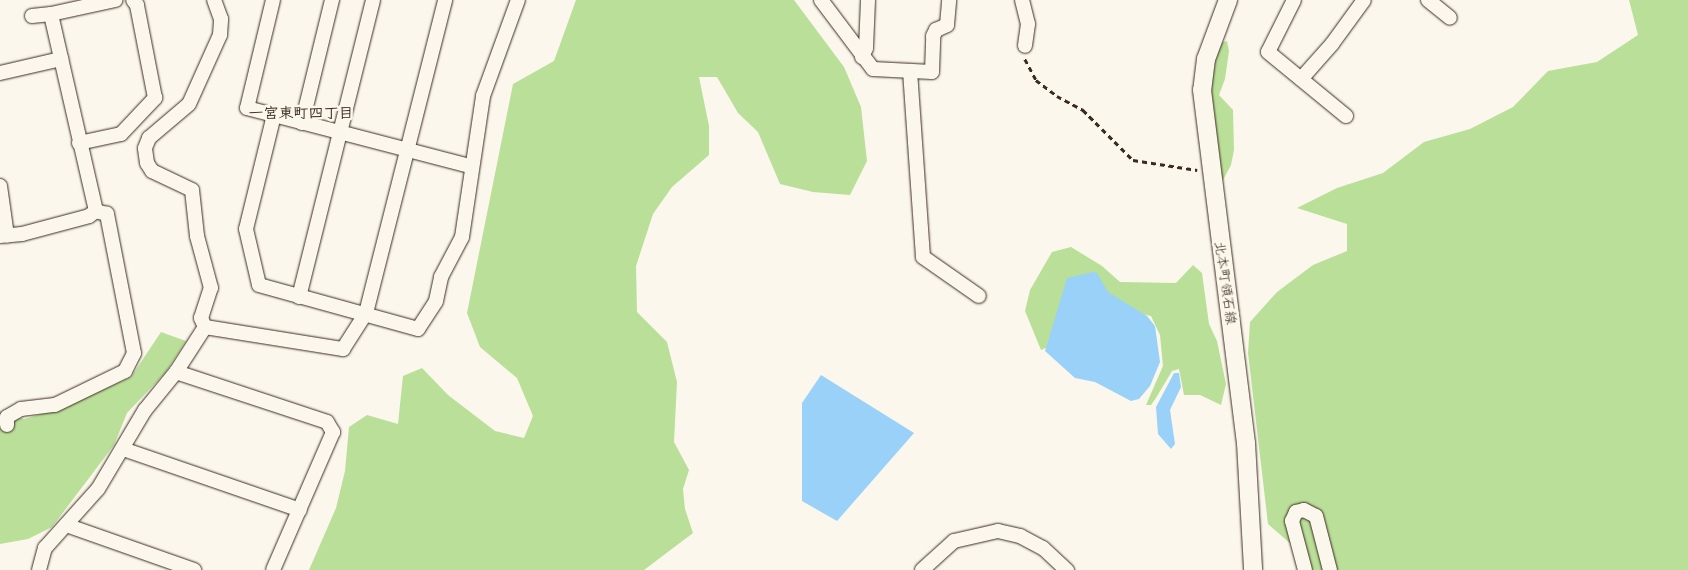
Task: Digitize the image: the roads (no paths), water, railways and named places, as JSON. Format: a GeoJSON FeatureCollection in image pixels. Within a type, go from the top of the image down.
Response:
{"type":"FeatureCollection","features":[{"type":"Feature","properties":{"kind":"main road","name":"北本町領石線"},"geometry":{"type":"LineString","coordinates":[[1228,0],[1206,58],[1202,90],[1210,172],[1246,443],[1253,570]]}},
{"type":"Feature","properties":{"kind":"street"},"geometry":{"type":"LineString","coordinates":[[32,16],[51,14],[115,0]]}},
{"type":"Feature","properties":{"kind":"street"},"geometry":{"type":"LineString","coordinates":[[80,143],[121,134],[155,98],[137,5],[134,0]]}},
{"type":"Feature","properties":{"kind":"street"},"geometry":{"type":"LineString","coordinates":[[205,327],[201,318],[211,288],[197,236],[192,190],[152,171],[147,163],[145,148],[149,138],[189,104],[220,35],[221,19],[214,0]]}},
{"type":"Feature","properties":{"kind":"street"},"geometry":{"type":"LineString","coordinates":[[273,0],[247,108],[470,166]]}},
{"type":"Feature","properties":{"kind":"street"},"geometry":{"type":"LineString","coordinates":[[302,123],[332,0]]}},
{"type":"Feature","properties":{"kind":"street"},"geometry":{"type":"LineString","coordinates":[[299,297],[373,0]]}},
{"type":"Feature","properties":{"kind":"street"},"geometry":{"type":"LineString","coordinates":[[205,327],[343,349],[366,314],[444,0]]}},
{"type":"Feature","properties":{"kind":"street"},"geometry":{"type":"LineString","coordinates":[[274,116],[246,229],[259,285],[418,329],[427,318],[436,300],[441,277],[462,237],[470,166],[490,69],[518,0]]}},
{"type":"Feature","properties":{"kind":"street"},"geometry":{"type":"LineString","coordinates":[[821,0],[827,4],[862,57],[873,69],[932,72],[933,36],[936,30],[947,25],[949,0]]}},
{"type":"Feature","properties":{"kind":"street"},"geometry":{"type":"LineString","coordinates":[[862,57],[866,48],[868,0]]}},
{"type":"Feature","properties":{"kind":"street"},"geometry":{"type":"LineString","coordinates":[[1022,0],[1028,24],[1025,46]]}},
{"type":"Feature","properties":{"kind":"street"},"geometry":{"type":"LineString","coordinates":[[1294,0],[1268,52],[1346,116]]}},
{"type":"Feature","properties":{"kind":"street"},"geometry":{"type":"LineString","coordinates":[[1301,79],[1332,44],[1364,0]]}},
{"type":"Feature","properties":{"kind":"street"},"geometry":{"type":"LineString","coordinates":[[1428,0],[1450,18]]}},
{"type":"Feature","properties":{"kind":"street"},"geometry":{"type":"LineString","coordinates":[[51,14],[96,211]]}},
{"type":"Feature","properties":{"kind":"street"},"geometry":{"type":"LineString","coordinates":[[0,72],[61,59]]}},
{"type":"Feature","properties":{"kind":"street"},"geometry":{"type":"LineString","coordinates":[[910,71],[923,257],[979,296]]}},
{"type":"Feature","properties":{"kind":"street"},"geometry":{"type":"LineString","coordinates":[[0,186],[3,236],[89,216],[96,211]]}},
{"type":"Feature","properties":{"kind":"street"},"geometry":{"type":"LineString","coordinates":[[7,424],[7,417],[21,409],[55,405],[125,371],[134,353],[107,214],[96,211]]}},
{"type":"Feature","properties":{"kind":"street"},"geometry":{"type":"LineString","coordinates":[[40,570],[46,548],[98,489],[145,410],[176,372],[205,327]]}},
{"type":"Feature","properties":{"kind":"street"},"geometry":{"type":"LineString","coordinates":[[176,372],[327,422],[333,432],[273,570]]}},
{"type":"Feature","properties":{"kind":"street"},"geometry":{"type":"LineString","coordinates":[[123,449],[300,510]]}},
{"type":"Feature","properties":{"kind":"street"},"geometry":{"type":"LineString","coordinates":[[1305,570],[1292,521],[1296,512],[1304,510],[1316,516],[1330,570]]}},
{"type":"Feature","properties":{"kind":"street"},"geometry":{"type":"LineString","coordinates":[[66,525],[194,570]]}},
{"type":"Feature","properties":{"kind":"street"},"geometry":{"type":"LineString","coordinates":[[922,570],[954,541],[998,531],[1020,536],[1044,548],[1067,570]]}},
{"type":"Feature","properties":{"kind":"water"},"geometry":{"type":"Polygon","coordinates":[[[1093,272],[1097,273],[1108,292],[1147,316],[1155,326],[1160,362],[1150,386],[1139,399],[1131,401],[1095,382],[1075,378],[1045,351],[1067,278],[1093,272]]]}},
{"type":"Feature","properties":{"kind":"water"},"geometry":{"type":"Polygon","coordinates":[[[1174,373],[1179,373],[1181,387],[1170,410],[1175,444],[1171,449],[1158,434],[1156,407],[1174,373]]]}},
{"type":"Feature","properties":{"kind":"water"},"geometry":{"type":"Polygon","coordinates":[[[821,375],[914,433],[837,521],[802,501],[802,403],[821,375]]]}},
{"type":"Feature","properties":{"kind":"district","name":"一宮東町四丁目"},"geometry":{"type":"Point","coordinates":[301,114]}}]}
